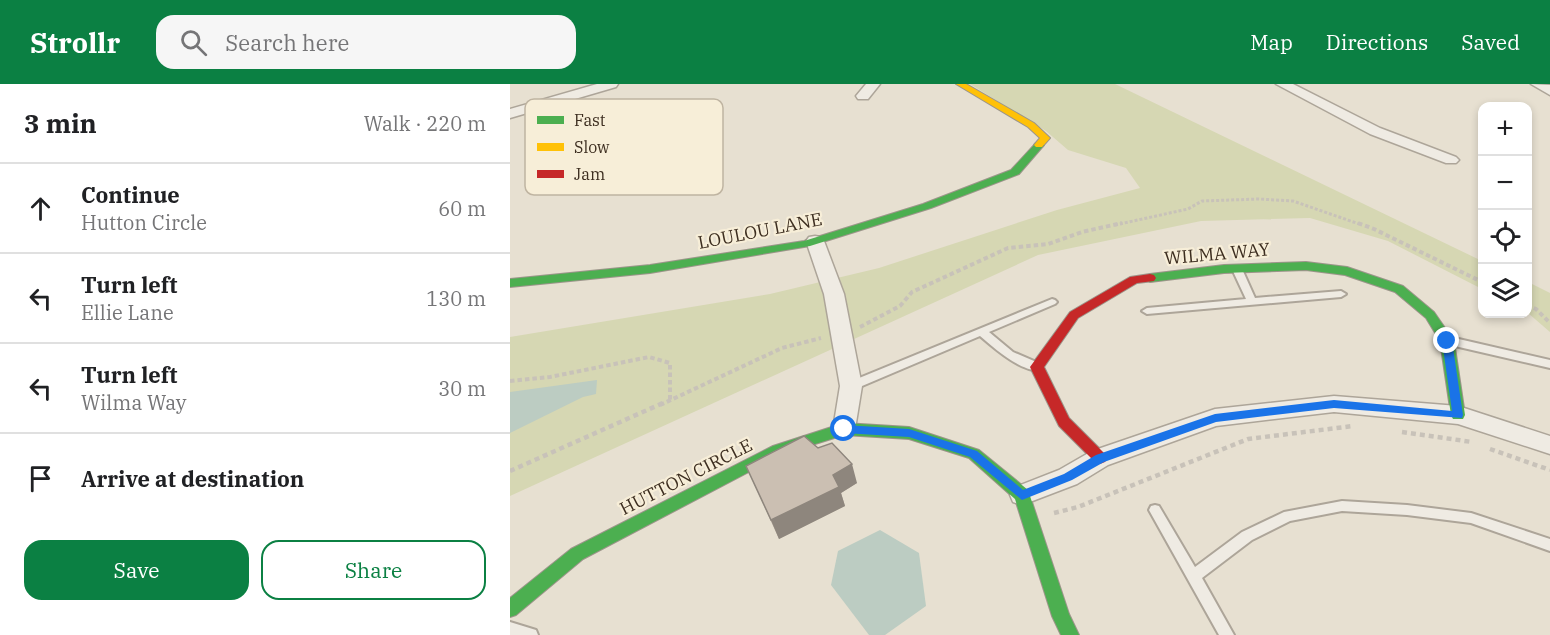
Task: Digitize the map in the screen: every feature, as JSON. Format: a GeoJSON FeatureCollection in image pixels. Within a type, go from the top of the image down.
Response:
{"type":"FeatureCollection","features":[{"type":"Feature","properties":{"kind":"street"},"geometry":{"type":"LineString","coordinates":[[560,99],[611,84]]}},
{"type":"Feature","properties":{"kind":"street"},"geometry":{"type":"LineString","coordinates":[[863,96],[873,84]]}},
{"type":"Feature","properties":{"kind":"street","name":"LOULOU LANE"},"geometry":{"type":"LineString","coordinates":[[510,283],[650,269],[815,241],[927,206],[1015,172],[1045,138],[1031,125],[960,84]]}},
{"type":"Feature","properties":{"kind":"street"},"geometry":{"type":"LineString","coordinates":[[1283,84],[1375,131],[1451,160]]}},
{"type":"Feature","properties":{"kind":"street"},"geometry":{"type":"LineString","coordinates":[[1538,84],[1550,91]]}},
{"type":"Feature","properties":{"kind":"street"},"geometry":{"type":"LineString","coordinates":[[510,114],[525,110]]}},
{"type":"Feature","properties":{"kind":"street"},"geometry":{"type":"LineString","coordinates":[[815,241],[834,294],[851,386],[844,429]]}},
{"type":"Feature","properties":{"kind":"street","name":"WILMA WAY"},"geometry":{"type":"LineString","coordinates":[[1037,367],[1074,315],[1134,280],[1237,269],[1306,266],[1347,271],[1399,289],[1430,315],[1447,341],[1458,415]]}},
{"type":"Feature","properties":{"kind":"street"},"geometry":{"type":"LineString","coordinates":[[1037,367],[1064,422],[1100,458]]}},
{"type":"Feature","properties":{"kind":"street"},"geometry":{"type":"LineString","coordinates":[[1070,635],[1061,616],[1022,495],[1068,477],[1100,458],[1215,418],[1334,404],[1458,415],[1497,426],[1550,446]]}},
{"type":"Feature","properties":{"kind":"street","name":"HUTTON CIRCLE"},"geometry":{"type":"LineString","coordinates":[[510,609],[577,554],[778,450],[844,429],[909,433],[974,454],[1022,495]]}},
{"type":"Feature","properties":{"kind":"lane"},"geometry":{"type":"LineString","coordinates":[[1237,269],[1252,302]]}},
{"type":"Feature","properties":{"kind":"lane"},"geometry":{"type":"LineString","coordinates":[[1147,311],[1341,294]]}},
{"type":"Feature","properties":{"kind":"lane"},"geometry":{"type":"LineString","coordinates":[[851,386],[1052,302]]}},
{"type":"Feature","properties":{"kind":"lane"},"geometry":{"type":"LineString","coordinates":[[982,332],[1009,355],[1037,367]]}},
{"type":"Feature","properties":{"kind":"lane"},"geometry":{"type":"LineString","coordinates":[[1447,341],[1550,364]]}},
{"type":"Feature","properties":{"kind":"lane"},"geometry":{"type":"LineString","coordinates":[[1194,576],[1247,536],[1288,516],[1342,506],[1407,510],[1471,518],[1550,545]]}},
{"type":"Feature","properties":{"kind":"lane"},"geometry":{"type":"LineString","coordinates":[[1155,510],[1227,635]]}},
{"type":"Feature","properties":{"kind":"lane"},"geometry":{"type":"LineString","coordinates":[[510,629],[531,635]]}},
{"type":"Feature","properties":{"kind":"path"},"geometry":{"type":"LineString","coordinates":[[510,471],[782,348],[859,327],[900,306],[912,292],[1008,248],[1048,244],[1082,232],[1188,209],[1202,201],[1258,199],[1293,201],[1374,229],[1478,280]]}},
{"type":"Feature","properties":{"kind":"path"},"geometry":{"type":"LineString","coordinates":[[1532,307],[1550,323]]}},
{"type":"Feature","properties":{"kind":"path"},"geometry":{"type":"LineString","coordinates":[[510,381],[550,377],[599,366],[655,358],[670,363],[671,374],[667,387],[670,400]]}},
{"type":"Feature","properties":{"kind":"path"},"geometry":{"type":"LineString","coordinates":[[1030,518],[1078,507],[1248,439],[1358,426]]}},
{"type":"Feature","properties":{"kind":"path"},"geometry":{"type":"LineString","coordinates":[[1392,430],[1470,441],[1550,470]]}},
{"type":"Feature","properties":{"kind":"green space"},"geometry":{"type":"Polygon","coordinates":[[[970,84],[1115,84],[1478,259],[1478,287],[1388,241],[1310,218],[1201,221],[1038,255],[510,496],[510,337],[770,294],[879,268],[1057,210],[1140,188],[1126,168],[1068,150],[1046,131],[970,84]]]}},
{"type":"Feature","properties":{"kind":"green space"},"geometry":{"type":"Polygon","coordinates":[[[1532,284],[1550,293],[1550,332],[1532,316],[1532,284]]]}},
{"type":"Feature","properties":{"kind":"shaded area"},"geometry":{"type":"Polygon","coordinates":[[[597,380],[596,394],[583,397],[510,433],[510,392],[597,380]]]}},
{"type":"Feature","properties":{"kind":"shaded area"},"geometry":{"type":"Polygon","coordinates":[[[880,530],[919,553],[926,606],[885,635],[869,635],[831,585],[838,551],[880,530]]]}},
{"type":"Feature","properties":{"kind":"building"},"geometry":{"type":"Polygon","coordinates":[[[804,436],[818,448],[832,443],[852,464],[833,475],[839,487],[771,520],[746,466],[804,436]]]}},
{"type":"Feature","properties":{"kind":"traffic: fast"},"geometry":{"type":"LineString","coordinates":[[510,283],[650,269],[806,244],[927,206],[1015,172],[1039,145]]}},
{"type":"Feature","properties":{"kind":"traffic: fast"},"geometry":{"type":"LineString","coordinates":[[1150,278],[1224,269],[1306,266],[1347,271],[1399,289],[1430,315],[1447,341],[1458,415]]}},
{"type":"Feature","properties":{"kind":"traffic: fast"},"geometry":{"type":"LineString","coordinates":[[510,609],[577,554],[778,450],[844,429],[909,433],[974,454],[1022,495],[1061,616],[1070,635]]}},
{"type":"Feature","properties":{"kind":"traffic: slow"},"geometry":{"type":"LineString","coordinates":[[960,84],[1031,125],[1045,138],[1039,145]]}},
{"type":"Feature","properties":{"kind":"traffic: jam"},"geometry":{"type":"LineString","coordinates":[[1100,458],[1064,422],[1037,367],[1074,315],[1134,280],[1150,278]]}},
{"type":"Feature","properties":{"kind":"route"},"geometry":{"type":"LineString","coordinates":[[844,429],[909,433],[974,454],[1022,495],[1068,477],[1100,458],[1215,418],[1334,404],[1458,415],[1447,341]]}}]}
